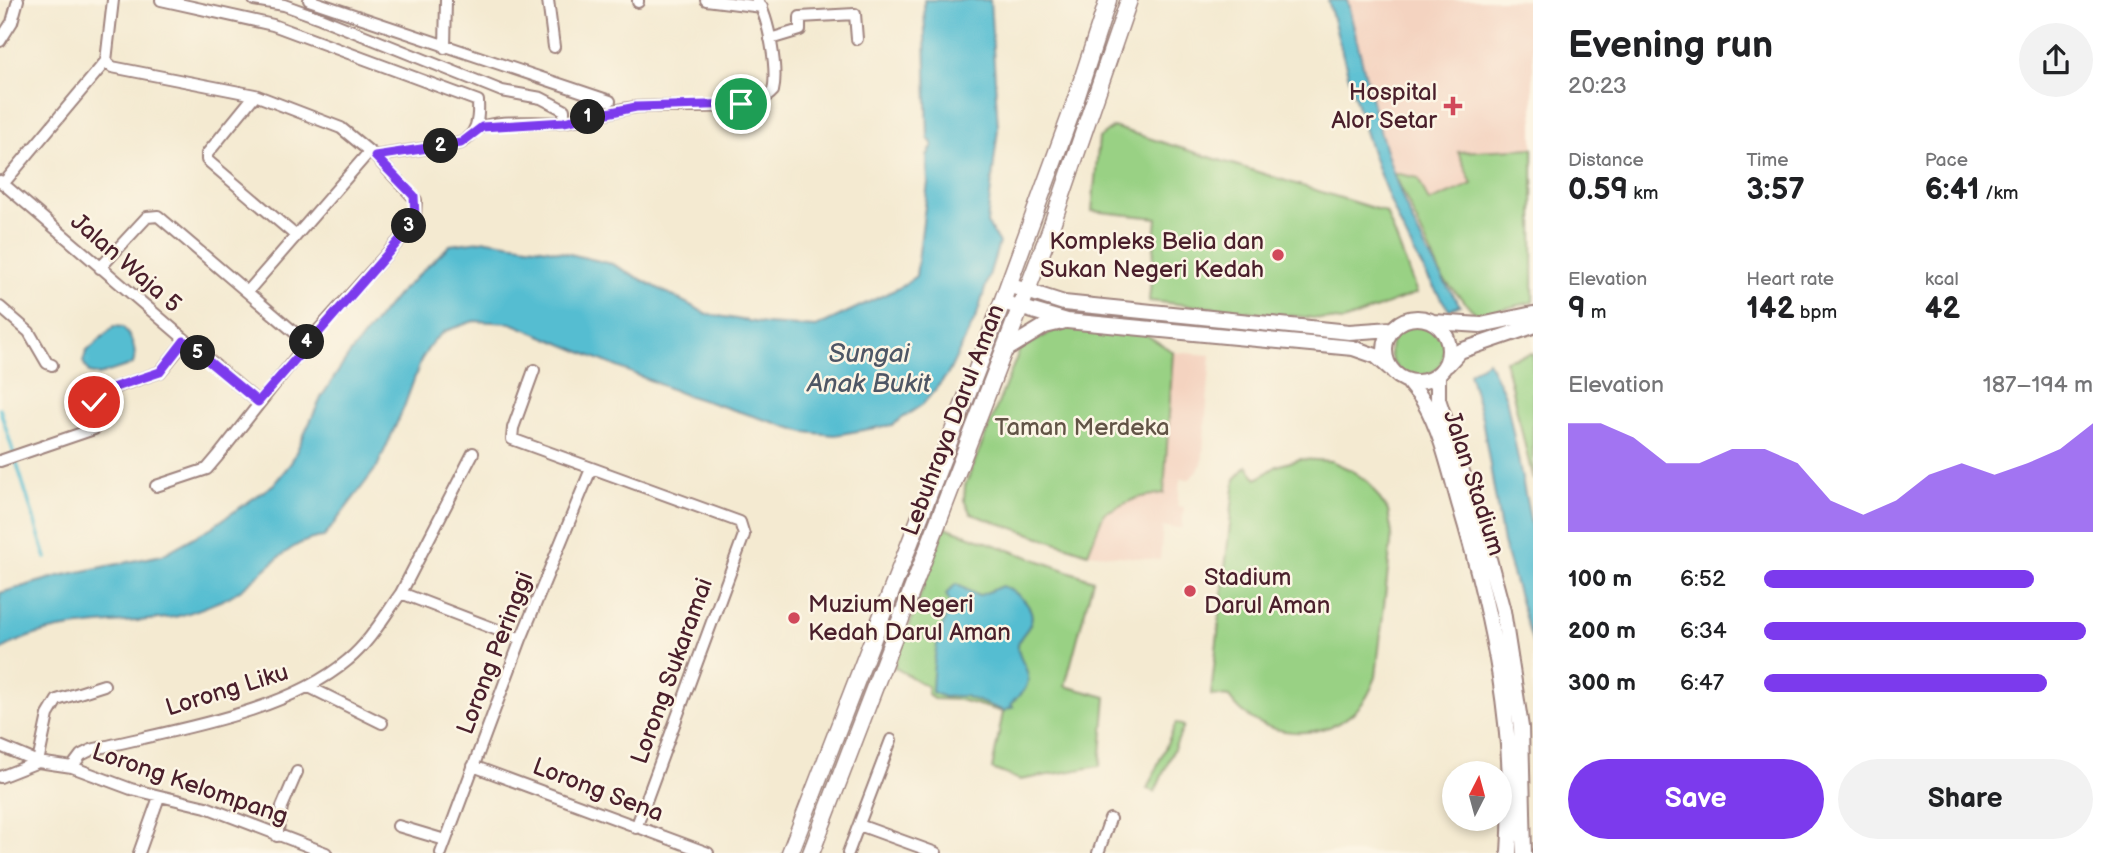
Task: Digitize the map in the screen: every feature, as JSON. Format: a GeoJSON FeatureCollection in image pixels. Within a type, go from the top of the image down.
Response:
{"type":"FeatureCollection","features":[{"type":"Feature","properties":{"kind":"main road","name":"Lebuhraya Darul Aman"},"geometry":{"type":"LineString","coordinates":[[790,853],[1009,285],[1073,108],[1108,0]]}},
{"type":"Feature","properties":{"kind":"main road","name":"Lebuhraya Darul Aman"},"geometry":{"type":"LineString","coordinates":[[811,853],[1024,300],[1093,110],[1129,0]]}},
{"type":"Feature","properties":{"kind":"main road"},"geometry":{"type":"LineString","coordinates":[[1009,285],[1024,300],[1067,321]]}},
{"type":"Feature","properties":{"kind":"main road"},"geometry":{"type":"LineString","coordinates":[[1002,302],[1024,300],[1065,303],[1349,332],[1392,329],[1410,318],[1482,325],[1533,314]]}},
{"type":"Feature","properties":{"kind":"main road"},"geometry":{"type":"LineString","coordinates":[[1004,351],[1045,326],[1067,321],[1353,348],[1376,356],[1408,381],[1429,380],[1460,351],[1533,326]]}},
{"type":"Feature","properties":{"kind":"main road"},"geometry":{"type":"LineString","coordinates":[[1433,322],[1446,336],[1449,346],[1442,370]]}},
{"type":"Feature","properties":{"kind":"main road"},"geometry":{"type":"LineString","coordinates":[[1391,369],[1385,349],[1392,329]]}},
{"type":"Feature","properties":{"kind":"main road","name":"Jalan Stadium"},"geometry":{"type":"LineString","coordinates":[[1442,370],[1438,399],[1481,529],[1503,611],[1520,716],[1524,853]]}},
{"type":"Feature","properties":{"kind":"main road","name":"Jalan Stadium"},"geometry":{"type":"LineString","coordinates":[[1408,381],[1424,403],[1439,440],[1489,613],[1506,729],[1510,798],[1509,853]]}},
{"type":"Feature","properties":{"kind":"street"},"geometry":{"type":"LineString","coordinates":[[0,41],[12,22],[18,0]]}},
{"type":"Feature","properties":{"kind":"street"},"geometry":{"type":"LineString","coordinates":[[1,182],[106,61],[113,0]]}},
{"type":"Feature","properties":{"kind":"street"},"geometry":{"type":"LineString","coordinates":[[161,0],[274,25],[478,102],[502,91]]}},
{"type":"Feature","properties":{"kind":"street"},"geometry":{"type":"LineString","coordinates":[[254,0],[284,5],[320,18],[502,91],[541,98],[564,116]]}},
{"type":"Feature","properties":{"kind":"street"},"geometry":{"type":"LineString","coordinates":[[309,0],[326,3],[445,48],[610,101]]}},
{"type":"Feature","properties":{"kind":"street"},"geometry":{"type":"LineString","coordinates":[[445,48],[446,0]]}},
{"type":"Feature","properties":{"kind":"street"},"geometry":{"type":"LineString","coordinates":[[548,0],[554,47]]}},
{"type":"Feature","properties":{"kind":"street"},"geometry":{"type":"LineString","coordinates":[[476,130],[636,107],[741,104],[765,99],[775,87],[770,39],[760,4],[706,0]]}},
{"type":"Feature","properties":{"kind":"street"},"geometry":{"type":"LineString","coordinates":[[320,18],[326,3]]}},
{"type":"Feature","properties":{"kind":"street"},"geometry":{"type":"LineString","coordinates":[[770,39],[800,30],[800,17],[855,14],[857,39]]}},
{"type":"Feature","properties":{"kind":"street"},"geometry":{"type":"LineString","coordinates":[[106,61],[113,68],[255,95],[341,128],[372,154],[414,196],[415,217],[403,236],[307,342],[206,469],[156,486]]}},
{"type":"Feature","properties":{"kind":"street"},"geometry":{"type":"LineString","coordinates":[[564,116],[568,88]]}},
{"type":"Feature","properties":{"kind":"street"},"geometry":{"type":"LineString","coordinates":[[255,95],[207,154],[207,160],[295,235]]}},
{"type":"Feature","properties":{"kind":"street"},"geometry":{"type":"LineString","coordinates":[[248,290],[295,235],[372,154],[461,143],[476,130],[478,102]]}},
{"type":"Feature","properties":{"kind":"street","name":"Jalan Waja 5"},"geometry":{"type":"LineString","coordinates":[[1,182],[258,402]]}},
{"type":"Feature","properties":{"kind":"street"},"geometry":{"type":"LineString","coordinates":[[100,268],[153,215],[248,290],[307,342]]}},
{"type":"Feature","properties":{"kind":"street"},"geometry":{"type":"LineString","coordinates":[[0,307],[29,332],[47,363],[52,365]]}},
{"type":"Feature","properties":{"kind":"street"},"geometry":{"type":"LineString","coordinates":[[2,460],[94,429],[98,420],[94,402],[96,394],[160,372],[184,341]]}},
{"type":"Feature","properties":{"kind":"street"},"geometry":{"type":"LineString","coordinates":[[534,370],[513,428],[512,439],[591,469]]}},
{"type":"Feature","properties":{"kind":"street","name":"Lorong Liku"},"geometry":{"type":"LineString","coordinates":[[72,767],[81,755],[91,750],[270,704],[309,687],[356,653],[401,593],[473,453]]}},
{"type":"Feature","properties":{"kind":"street","name":"Lorong Sukaramai"},"geometry":{"type":"LineString","coordinates":[[591,469],[740,522],[743,527],[740,547],[636,828]]}},
{"type":"Feature","properties":{"kind":"street","name":"Lorong Peringgi"},"geometry":{"type":"LineString","coordinates":[[441,853],[521,639],[591,469]]}},
{"type":"Feature","properties":{"kind":"street"},"geometry":{"type":"LineString","coordinates":[[401,593],[521,639]]}},
{"type":"Feature","properties":{"kind":"street"},"geometry":{"type":"LineString","coordinates":[[0,777],[38,762],[48,715],[57,700],[104,685]]}},
{"type":"Feature","properties":{"kind":"street"},"geometry":{"type":"LineString","coordinates":[[309,687],[382,723]]}},
{"type":"Feature","properties":{"kind":"street"},"geometry":{"type":"LineString","coordinates":[[848,853],[891,740]]}},
{"type":"Feature","properties":{"kind":"street","name":"Lorong Kelompang"},"geometry":{"type":"LineString","coordinates":[[0,746],[38,762],[72,767],[159,797],[206,807],[326,853]]}},
{"type":"Feature","properties":{"kind":"street","name":"Lorong Sena"},"geometry":{"type":"LineString","coordinates":[[473,766],[708,853]]}},
{"type":"Feature","properties":{"kind":"street"},"geometry":{"type":"LineString","coordinates":[[277,836],[282,807],[298,772]]}},
{"type":"Feature","properties":{"kind":"street"},"geometry":{"type":"LineString","coordinates":[[139,853],[159,797]]}},
{"type":"Feature","properties":{"kind":"street"},"geometry":{"type":"LineString","coordinates":[[1098,853],[1110,819]]}},
{"type":"Feature","properties":{"kind":"street"},"geometry":{"type":"LineString","coordinates":[[859,825],[936,853]]}},
{"type":"Feature","properties":{"kind":"street"},"geometry":{"type":"LineString","coordinates":[[398,826],[445,840]]}},
{"type":"Feature","properties":{"kind":"shaded area","name":"Hospital Alor Setar"},"geometry":{"type":"Polygon","coordinates":[[[1347,0],[1533,0],[1533,148],[1459,152],[1472,184],[1429,202],[1394,173],[1391,174],[1347,0]]]}},
{"type":"Feature","properties":{"kind":"shaded area"},"geometry":{"type":"Polygon","coordinates":[[[1173,352],[1211,355],[1202,464],[1190,479],[1180,479],[1177,506],[1184,507],[1182,528],[1163,527],[1160,560],[1088,553],[1104,513],[1137,498],[1164,492],[1173,352]]]}},
{"type":"Feature","properties":{"kind":"green space","name":"Kompleks Belia dan Sukan Negeri Kedah"},"geometry":{"type":"Polygon","coordinates":[[[1113,127],[1386,212],[1417,293],[1343,321],[1149,301],[1157,218],[1092,211],[1099,138],[1113,127]]]}},
{"type":"Feature","properties":{"kind":"green space"},"geometry":{"type":"Polygon","coordinates":[[[1533,148],[1533,302],[1477,315],[1443,279],[1394,173],[1418,178],[1429,202],[1472,184],[1458,152],[1533,148]]]}},
{"type":"Feature","properties":{"kind":"green space"},"geometry":{"type":"Polygon","coordinates":[[[1422,323],[1432,327],[1440,335],[1444,350],[1440,365],[1432,373],[1412,377],[1402,373],[1394,365],[1390,345],[1394,335],[1402,327],[1422,323]]]}},
{"type":"Feature","properties":{"kind":"green space","name":"Taman Merdeka"},"geometry":{"type":"Polygon","coordinates":[[[1060,327],[1142,332],[1173,352],[1164,493],[1137,498],[1104,513],[1088,553],[971,514],[964,500],[965,486],[1020,349],[1060,327]]]}},
{"type":"Feature","properties":{"kind":"green space"},"geometry":{"type":"Polygon","coordinates":[[[1533,353],[1533,480],[1505,360],[1533,353]]]}},
{"type":"Feature","properties":{"kind":"green space"},"geometry":{"type":"Polygon","coordinates":[[[1300,459],[1331,461],[1368,482],[1388,511],[1392,534],[1376,677],[1365,700],[1346,719],[1329,727],[1292,732],[1256,722],[1241,711],[1229,697],[1211,695],[1235,479],[1247,466],[1257,479],[1277,466],[1300,459]]]}},
{"type":"Feature","properties":{"kind":"green space"},"geometry":{"type":"Polygon","coordinates":[[[945,527],[1093,580],[1065,686],[1106,697],[1100,766],[1020,780],[992,769],[1003,712],[960,700],[933,699],[927,693],[928,687],[894,667],[945,527]]]}},
{"type":"Feature","properties":{"kind":"green space"},"geometry":{"type":"Polygon","coordinates":[[[1176,723],[1184,726],[1155,792],[1147,789],[1176,723]]]}},
{"type":"Feature","properties":{"kind":"water","name":"Sungai Anak Bukit"},"geometry":{"type":"Polygon","coordinates":[[[924,0],[990,0],[998,128],[987,223],[999,243],[977,315],[948,374],[923,404],[892,425],[835,435],[804,432],[683,394],[511,323],[474,321],[445,331],[433,341],[421,360],[404,407],[377,467],[324,537],[296,546],[233,594],[191,612],[152,620],[63,628],[20,640],[0,650],[0,593],[59,576],[162,555],[212,527],[274,484],[291,463],[322,396],[349,355],[396,296],[450,245],[487,240],[548,249],[612,264],[707,314],[765,324],[816,327],[899,288],[916,276],[928,183],[927,156],[933,145],[928,138],[924,0]]]}},
{"type":"Feature","properties":{"kind":"water"},"geometry":{"type":"Polygon","coordinates":[[[1328,0],[1347,0],[1377,120],[1402,196],[1437,269],[1460,305],[1449,310],[1426,275],[1390,200],[1362,121],[1328,0]]]}},
{"type":"Feature","properties":{"kind":"water"},"geometry":{"type":"Polygon","coordinates":[[[114,326],[123,327],[131,340],[135,354],[133,364],[99,375],[89,373],[83,362],[86,352],[114,326]]]}},
{"type":"Feature","properties":{"kind":"water"},"geometry":{"type":"Polygon","coordinates":[[[1488,361],[1506,397],[1533,535],[1533,644],[1503,543],[1482,418],[1469,373],[1488,361]]]}},
{"type":"Feature","properties":{"kind":"water"},"geometry":{"type":"Polygon","coordinates":[[[956,584],[978,596],[1002,586],[1018,595],[1027,604],[1032,615],[1018,645],[1028,681],[1025,689],[1011,704],[1013,707],[1004,711],[964,696],[944,697],[932,692],[937,647],[951,605],[946,594],[956,584]]]}},
{"type":"Feature","properties":{"kind":"waterway"},"geometry":{"type":"LineString","coordinates":[[0,409],[46,558]]}},
{"type":"Feature","properties":{"kind":"place","name":"Hospital Alor Setar"},"geometry":{"type":"Point","coordinates":[1453,106]}},
{"type":"Feature","properties":{"kind":"place","name":"Kompleks Belia dan Sukan Negeri Kedah"},"geometry":{"type":"Point","coordinates":[1278,255]}},
{"type":"Feature","properties":{"kind":"place","name":"Stadium Darul Aman"},"geometry":{"type":"Point","coordinates":[1190,591]}},
{"type":"Feature","properties":{"kind":"place","name":"Muzium Negeri Kedah Darul Aman"},"geometry":{"type":"Point","coordinates":[794,618]}},
{"type":"Feature","properties":{"kind":"route"},"geometry":{"type":"LineString","coordinates":[[94,402],[93,397],[100,392],[160,372],[184,341],[258,402],[307,342],[403,236],[415,217],[414,196],[375,156],[461,143],[482,127],[564,122],[636,107],[741,104]]}}]}
